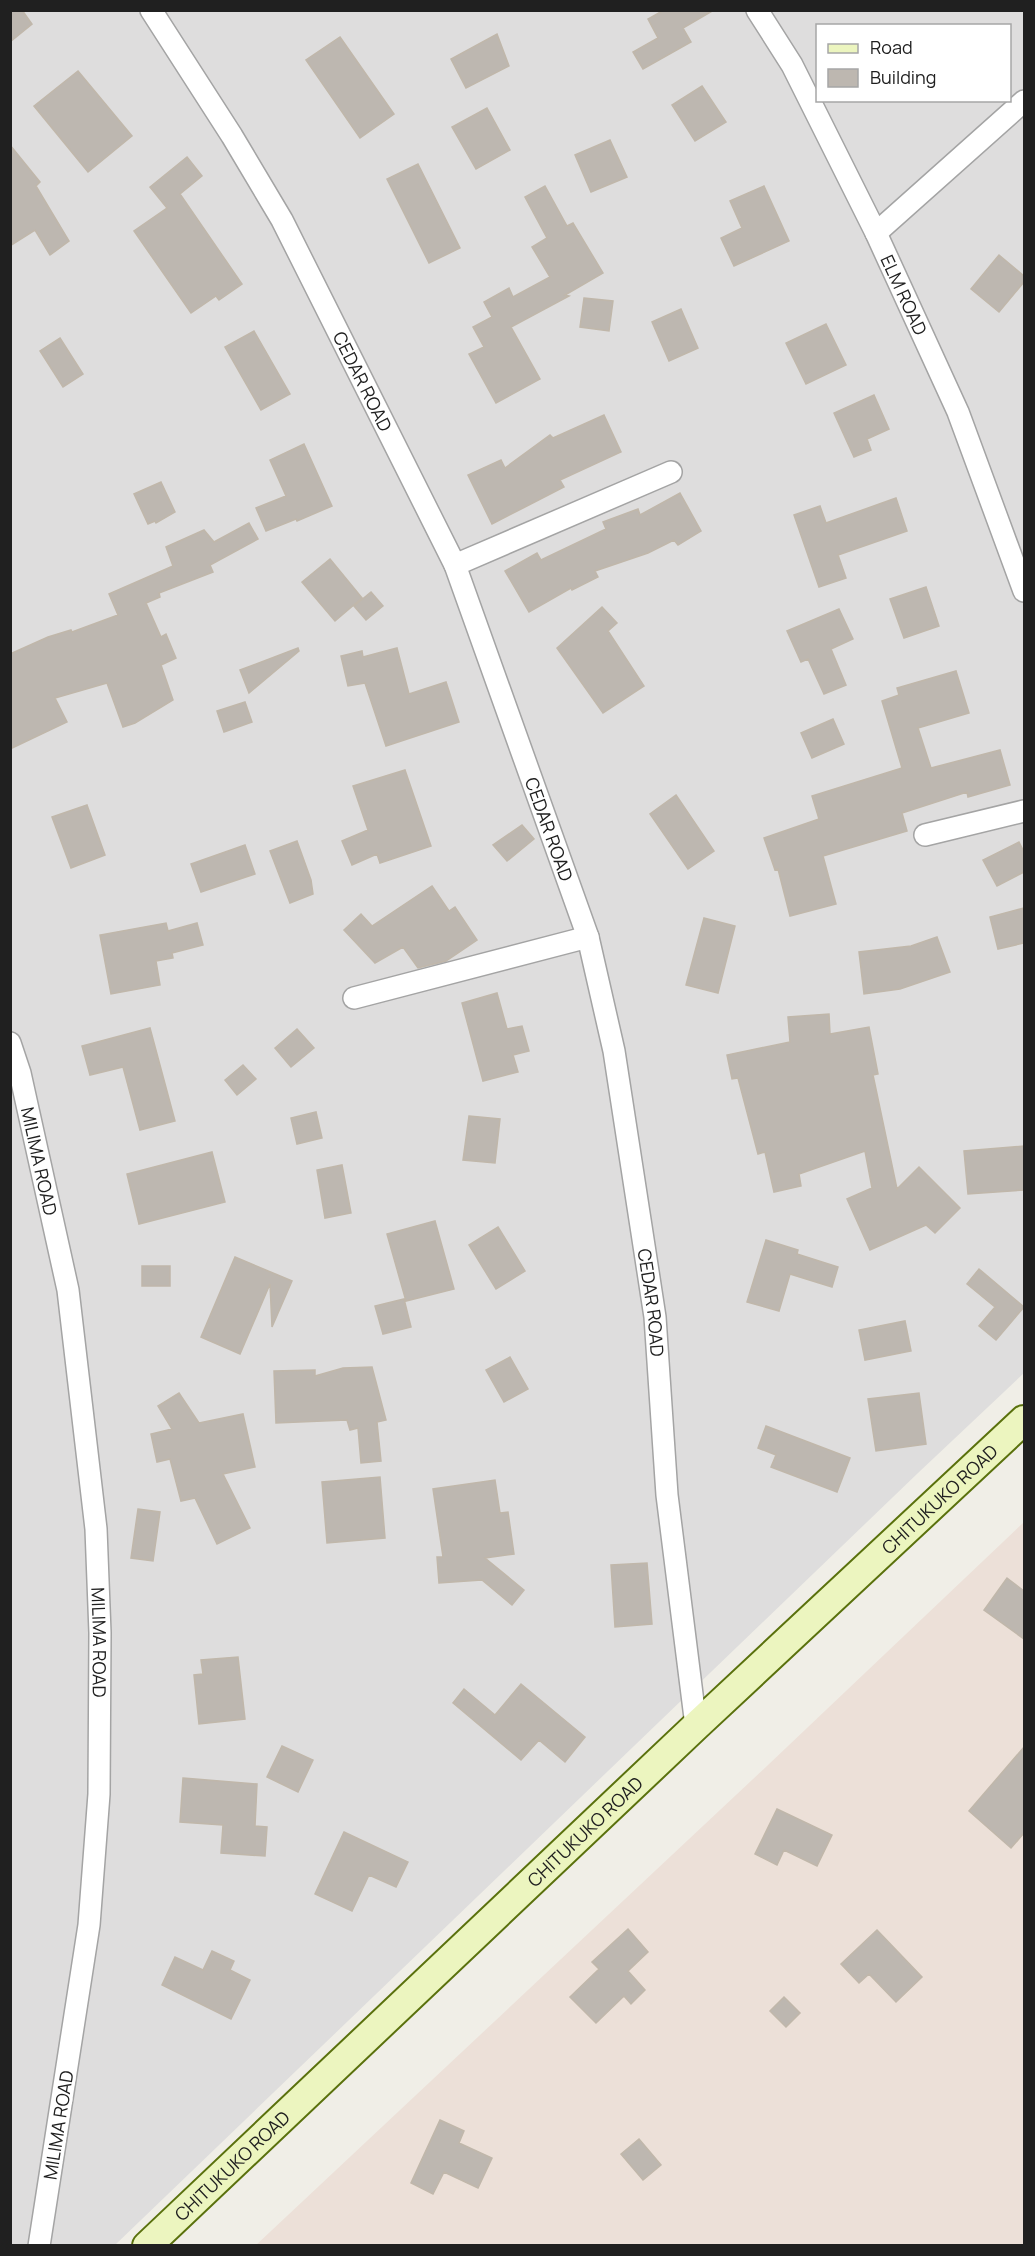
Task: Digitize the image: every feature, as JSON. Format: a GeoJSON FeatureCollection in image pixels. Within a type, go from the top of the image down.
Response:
{"type":"FeatureCollection","features":[{"type":"Feature","properties":{"kind":"street","name":"CEDAR ROAD"},"geometry":{"type":"LineString","coordinates":[[152,10],[282,220],[455,565],[588,937],[614,1051],[655,1317],[667,1495],[696,1726]]}},
{"type":"Feature","properties":{"kind":"street","name":"ELM ROAD"},"geometry":{"type":"LineString","coordinates":[[757,10],[792,65],[876,233],[958,412],[1024,591]]}},
{"type":"Feature","properties":{"kind":"street"},"geometry":{"type":"LineString","coordinates":[[876,233],[1024,101]]}},
{"type":"Feature","properties":{"kind":"street"},"geometry":{"type":"LineString","coordinates":[[455,565],[671,472]]}},
{"type":"Feature","properties":{"kind":"street"},"geometry":{"type":"LineString","coordinates":[[925,836],[1024,812]]}},
{"type":"Feature","properties":{"kind":"street"},"geometry":{"type":"LineString","coordinates":[[354,998],[588,937]]}},
{"type":"Feature","properties":{"kind":"street","name":"MILIMA ROAD"},"geometry":{"type":"LineString","coordinates":[[10,1043],[20,1073],[68,1290],[96,1529],[100,1633],[99,1794],[89,1925],[39,2246]]}},
{"type":"Feature","properties":{"kind":"street","name":"CHITUKUKO ROAD"},"geometry":{"type":"LineString","coordinates":[[147,2246],[696,1726],[1024,1420]]}},
{"type":"Feature","properties":{"kind":"shaded area"},"geometry":{"type":"Polygon","coordinates":[[[11,11],[1024,11],[1024,1373],[115,2245],[11,2246],[11,11]]]}},
{"type":"Feature","properties":{"kind":"shaded area"},"geometry":{"type":"Polygon","coordinates":[[[1024,1522],[1024,2245],[255,2246],[768,1765],[1024,1522]]]}},
{"type":"Feature","properties":{"kind":"building"},"geometry":{"type":"Polygon","coordinates":[[[10,10],[22,10],[32,24],[10,42],[10,10]]]}},
{"type":"Feature","properties":{"kind":"building"},"geometry":{"type":"Polygon","coordinates":[[[664,10],[714,10],[683,28],[691,42],[643,69],[633,52],[658,38],[648,19],[664,10]]]}},
{"type":"Feature","properties":{"kind":"building"},"geometry":{"type":"Polygon","coordinates":[[[497,34],[509,66],[466,88],[451,59],[497,34]]]}},
{"type":"Feature","properties":{"kind":"building"},"geometry":{"type":"Polygon","coordinates":[[[340,37],[394,114],[360,138],[306,60],[340,37]]]}},
{"type":"Feature","properties":{"kind":"building"},"geometry":{"type":"Polygon","coordinates":[[[78,71],[132,136],[88,172],[34,106],[78,71]]]}},
{"type":"Feature","properties":{"kind":"building"},"geometry":{"type":"Polygon","coordinates":[[[702,86],[726,122],[695,141],[672,105],[702,86]]]}},
{"type":"Feature","properties":{"kind":"building"},"geometry":{"type":"Polygon","coordinates":[[[487,108],[510,150],[476,169],[452,127],[487,108]]]}},
{"type":"Feature","properties":{"kind":"building"},"geometry":{"type":"Polygon","coordinates":[[[610,140],[627,177],[591,192],[575,155],[610,140]]]}},
{"type":"Feature","properties":{"kind":"building"},"geometry":{"type":"Polygon","coordinates":[[[10,145],[40,182],[36,186],[69,241],[50,255],[35,230],[10,246],[10,145]]]}},
{"type":"Feature","properties":{"kind":"building"},"geometry":{"type":"Polygon","coordinates":[[[187,157],[202,176],[180,194],[242,284],[219,300],[216,296],[191,313],[134,231],[167,208],[150,187],[187,157]]]}},
{"type":"Feature","properties":{"kind":"building"},"geometry":{"type":"Polygon","coordinates":[[[418,164],[460,248],[429,263],[387,179],[418,164]]]}},
{"type":"Feature","properties":{"kind":"building"},"geometry":{"type":"Polygon","coordinates":[[[545,186],[567,226],[573,223],[603,273],[565,295],[569,296],[511,327],[540,379],[496,403],[469,354],[484,347],[473,327],[492,317],[484,302],[509,288],[513,297],[550,277],[532,247],[547,238],[525,197],[545,186]]]}},
{"type":"Feature","properties":{"kind":"building"},"geometry":{"type":"Polygon","coordinates":[[[764,186],[789,241],[734,266],[721,238],[742,228],[730,201],[764,186]]]}},
{"type":"Feature","properties":{"kind":"building"},"geometry":{"type":"Polygon","coordinates":[[[999,255],[1024,276],[1024,282],[999,312],[971,289],[999,255]]]}},
{"type":"Feature","properties":{"kind":"building"},"geometry":{"type":"Polygon","coordinates":[[[584,298],[613,301],[609,331],[580,327],[584,298]]]}},
{"type":"Feature","properties":{"kind":"building"},"geometry":{"type":"Polygon","coordinates":[[[681,309],[698,348],[669,361],[652,322],[681,309]]]}},
{"type":"Feature","properties":{"kind":"building"},"geometry":{"type":"Polygon","coordinates":[[[826,324],[846,365],[806,384],[786,343],[826,324]]]}},
{"type":"Feature","properties":{"kind":"building"},"geometry":{"type":"Polygon","coordinates":[[[254,331],[290,394],[261,410],[225,347],[254,331]]]}},
{"type":"Feature","properties":{"kind":"building"},"geometry":{"type":"Polygon","coordinates":[[[60,338],[83,374],[63,387],[40,351],[60,338]]]}},
{"type":"Feature","properties":{"kind":"building"},"geometry":{"type":"Polygon","coordinates":[[[874,395],[889,429],[867,439],[871,450],[854,457],[834,413],[874,395]]]}},
{"type":"Feature","properties":{"kind":"building"},"geometry":{"type":"Polygon","coordinates":[[[604,415],[621,452],[560,480],[564,487],[492,524],[468,475],[501,460],[505,468],[550,435],[553,438],[604,415]]]}},
{"type":"Feature","properties":{"kind":"building"},"geometry":{"type":"Polygon","coordinates":[[[304,444],[332,506],[266,531],[256,508],[286,496],[270,460],[304,444]]]}},
{"type":"Feature","properties":{"kind":"building"},"geometry":{"type":"Polygon","coordinates":[[[161,482],[175,512],[156,523],[155,521],[148,524],[134,494],[161,482]]]}},
{"type":"Feature","properties":{"kind":"building"},"geometry":{"type":"Polygon","coordinates":[[[680,493],[701,531],[678,545],[674,540],[648,553],[595,571],[598,577],[572,590],[571,588],[529,612],[505,571],[537,553],[541,560],[606,529],[603,522],[638,509],[640,515],[680,493]]]}},
{"type":"Feature","properties":{"kind":"building"},"geometry":{"type":"Polygon","coordinates":[[[896,498],[907,531],[838,555],[846,578],[819,587],[794,515],[820,506],[826,523],[896,498]]]}},
{"type":"Feature","properties":{"kind":"building"},"geometry":{"type":"Polygon","coordinates":[[[249,523],[258,539],[210,565],[213,572],[159,593],[160,597],[146,603],[161,637],[166,634],[176,658],[161,665],[173,700],[135,723],[123,727],[107,683],[55,698],[67,722],[10,749],[10,654],[48,637],[71,630],[72,632],[118,615],[109,594],[173,566],[166,547],[204,530],[214,542],[249,523]]]}},
{"type":"Feature","properties":{"kind":"building"},"geometry":{"type":"Polygon","coordinates":[[[330,559],[362,598],[335,621],[302,582],[330,559]]]}},
{"type":"Feature","properties":{"kind":"building"},"geometry":{"type":"Polygon","coordinates":[[[926,587],[939,626],[904,638],[890,599],[926,587]]]}},
{"type":"Feature","properties":{"kind":"building"},"geometry":{"type":"Polygon","coordinates":[[[371,592],[383,606],[366,620],[354,606],[371,592]]]}},
{"type":"Feature","properties":{"kind":"building"},"geometry":{"type":"Polygon","coordinates":[[[602,607],[617,623],[608,631],[644,686],[603,713],[557,648],[602,607]]]}},
{"type":"Feature","properties":{"kind":"building"},"geometry":{"type":"Polygon","coordinates":[[[839,609],[853,639],[831,649],[846,685],[824,694],[808,659],[801,662],[787,631],[839,609]]]}},
{"type":"Feature","properties":{"kind":"building"},"geometry":{"type":"Polygon","coordinates":[[[298,648],[299,651],[249,693],[240,670],[298,648]]]}},
{"type":"Feature","properties":{"kind":"building"},"geometry":{"type":"Polygon","coordinates":[[[397,648],[409,694],[446,682],[459,722],[386,746],[365,683],[348,686],[341,656],[362,651],[363,657],[397,648]]]}},
{"type":"Feature","properties":{"kind":"building"},"geometry":{"type":"Polygon","coordinates":[[[956,671],[969,713],[918,728],[931,768],[1000,750],[1010,785],[968,797],[967,792],[902,813],[907,831],[823,856],[836,904],[790,916],[778,869],[775,870],[764,838],[819,819],[812,796],[902,768],[882,701],[899,695],[897,688],[956,671]]]}},
{"type":"Feature","properties":{"kind":"building"},"geometry":{"type":"Polygon","coordinates":[[[245,702],[252,722],[224,732],[217,711],[245,702]]]}},
{"type":"Feature","properties":{"kind":"building"},"geometry":{"type":"Polygon","coordinates":[[[833,719],[844,744],[812,758],[801,733],[833,719]]]}},
{"type":"Feature","properties":{"kind":"building"},"geometry":{"type":"Polygon","coordinates":[[[405,770],[431,846],[380,863],[377,854],[352,865],[342,841],[368,830],[353,786],[405,770]]]}},
{"type":"Feature","properties":{"kind":"building"},"geometry":{"type":"Polygon","coordinates":[[[676,795],[714,851],[688,869],[650,814],[676,795]]]}},
{"type":"Feature","properties":{"kind":"building"},"geometry":{"type":"Polygon","coordinates":[[[87,805],[105,855],[71,868],[52,817],[87,805]]]}},
{"type":"Feature","properties":{"kind":"building"},"geometry":{"type":"Polygon","coordinates":[[[522,825],[534,839],[507,861],[493,845],[522,825]]]}},
{"type":"Feature","properties":{"kind":"building"},"geometry":{"type":"Polygon","coordinates":[[[297,841],[311,880],[313,894],[290,903],[270,851],[297,841]]]}},
{"type":"Feature","properties":{"kind":"building"},"geometry":{"type":"Polygon","coordinates":[[[1019,842],[1024,852],[1024,872],[997,886],[983,860],[1019,842]]]}},
{"type":"Feature","properties":{"kind":"building"},"geometry":{"type":"Polygon","coordinates":[[[245,845],[255,874],[201,892],[191,864],[245,845]]]}},
{"type":"Feature","properties":{"kind":"building"},"geometry":{"type":"Polygon","coordinates":[[[432,886],[449,911],[455,907],[477,940],[446,961],[418,968],[403,947],[375,963],[344,930],[361,914],[372,926],[432,886]]]}},
{"type":"Feature","properties":{"kind":"building"},"geometry":{"type":"Polygon","coordinates":[[[1024,908],[1024,943],[998,949],[990,917],[1024,908]]]}},
{"type":"Feature","properties":{"kind":"building"},"geometry":{"type":"Polygon","coordinates":[[[704,918],[735,926],[718,993],[686,985],[704,918]]]}},
{"type":"Feature","properties":{"kind":"building"},"geometry":{"type":"Polygon","coordinates":[[[166,923],[168,931],[197,923],[203,945],[172,953],[173,958],[156,961],[160,985],[111,994],[100,935],[166,923]]]}},
{"type":"Feature","properties":{"kind":"building"},"geometry":{"type":"Polygon","coordinates":[[[937,937],[950,972],[900,989],[864,994],[859,952],[911,946],[937,937]]]}},
{"type":"Feature","properties":{"kind":"building"},"geometry":{"type":"Polygon","coordinates":[[[497,993],[507,1029],[522,1026],[529,1051],[513,1055],[518,1072],[483,1081],[462,1003],[497,993]]]}},
{"type":"Feature","properties":{"kind":"building"},"geometry":{"type":"Polygon","coordinates":[[[829,1014],[830,1034],[869,1027],[878,1074],[873,1075],[897,1189],[919,1167],[960,1208],[935,1233],[926,1225],[870,1250],[847,1199],[872,1188],[865,1151],[799,1174],[801,1186],[774,1192],[765,1152],[758,1154],[738,1078],[732,1079],[727,1055],[790,1042],[788,1017],[829,1014]]]}},
{"type":"Feature","properties":{"kind":"building"},"geometry":{"type":"Polygon","coordinates":[[[150,1028],[175,1121],[140,1130],[123,1067],[90,1075],[82,1046],[150,1028]]]}},
{"type":"Feature","properties":{"kind":"building"},"geometry":{"type":"Polygon","coordinates":[[[297,1029],[314,1048],[291,1067],[275,1048],[297,1029]]]}},
{"type":"Feature","properties":{"kind":"building"},"geometry":{"type":"Polygon","coordinates":[[[243,1065],[256,1079],[237,1095],[225,1080],[243,1065]]]}},
{"type":"Feature","properties":{"kind":"building"},"geometry":{"type":"Polygon","coordinates":[[[316,1112],[322,1138],[297,1144],[291,1118],[316,1112]]]}},
{"type":"Feature","properties":{"kind":"building"},"geometry":{"type":"Polygon","coordinates":[[[469,1116],[500,1119],[495,1163],[463,1160],[469,1116]]]}},
{"type":"Feature","properties":{"kind":"building"},"geometry":{"type":"Polygon","coordinates":[[[1024,1146],[1024,1190],[968,1194],[964,1151],[1024,1146]]]}},
{"type":"Feature","properties":{"kind":"building"},"geometry":{"type":"Polygon","coordinates":[[[212,1152],[225,1202],[139,1224],[127,1174],[212,1152]]]}},
{"type":"Feature","properties":{"kind":"building"},"geometry":{"type":"Polygon","coordinates":[[[342,1165],[351,1213],[325,1218],[317,1170],[342,1165]]]}},
{"type":"Feature","properties":{"kind":"building"},"geometry":{"type":"Polygon","coordinates":[[[435,1221],[454,1289],[406,1301],[387,1234],[435,1221]]]}},
{"type":"Feature","properties":{"kind":"building"},"geometry":{"type":"Polygon","coordinates":[[[498,1227],[525,1271],[496,1289],[469,1245],[498,1227]]]}},
{"type":"Feature","properties":{"kind":"building"},"geometry":{"type":"Polygon","coordinates":[[[766,1240],[798,1250],[797,1254],[838,1267],[832,1287],[790,1274],[779,1311],[747,1302],[766,1240]]]}},
{"type":"Feature","properties":{"kind":"building"},"geometry":{"type":"Polygon","coordinates":[[[235,1257],[292,1281],[272,1327],[270,1284],[240,1354],[201,1337],[235,1257]]]}},
{"type":"Feature","properties":{"kind":"building"},"geometry":{"type":"Polygon","coordinates":[[[142,1266],[170,1266],[170,1286],[142,1286],[142,1266]]]}},
{"type":"Feature","properties":{"kind":"building"},"geometry":{"type":"Polygon","coordinates":[[[979,1269],[1024,1307],[996,1340],[979,1326],[995,1307],[967,1284],[979,1269]]]}},
{"type":"Feature","properties":{"kind":"building"},"geometry":{"type":"Polygon","coordinates":[[[404,1299],[411,1327],[383,1334],[375,1306],[404,1299]]]}},
{"type":"Feature","properties":{"kind":"building"},"geometry":{"type":"Polygon","coordinates":[[[905,1321],[911,1351],[865,1360],[859,1330],[905,1321]]]}},
{"type":"Feature","properties":{"kind":"building"},"geometry":{"type":"Polygon","coordinates":[[[510,1357],[528,1389],[504,1402],[486,1370],[510,1357]]]}},
{"type":"Feature","properties":{"kind":"building"},"geometry":{"type":"Polygon","coordinates":[[[372,1367],[386,1420],[377,1422],[381,1461],[361,1463],[358,1428],[350,1430],[347,1420],[276,1423],[274,1371],[315,1370],[315,1376],[343,1368],[372,1367]]]}},
{"type":"Feature","properties":{"kind":"building"},"geometry":{"type":"Polygon","coordinates":[[[179,1393],[199,1423],[243,1414],[255,1467],[223,1474],[250,1528],[217,1544],[195,1498],[181,1501],[170,1459],[157,1462],[151,1434],[172,1429],[158,1406],[179,1393]]]}},
{"type":"Feature","properties":{"kind":"building"},"geometry":{"type":"Polygon","coordinates":[[[919,1393],[926,1444],[876,1451],[868,1399],[919,1393]]]}},
{"type":"Feature","properties":{"kind":"building"},"geometry":{"type":"Polygon","coordinates":[[[766,1426],[850,1458],[837,1492],[771,1467],[776,1455],[758,1448],[766,1426]]]}},
{"type":"Feature","properties":{"kind":"building"},"geometry":{"type":"Polygon","coordinates":[[[380,1477],[385,1538],[327,1543],[322,1482],[380,1477]]]}},
{"type":"Feature","properties":{"kind":"building"},"geometry":{"type":"Polygon","coordinates":[[[495,1480],[500,1513],[508,1512],[514,1554],[485,1558],[524,1590],[512,1605],[482,1580],[439,1583],[437,1557],[443,1557],[433,1489],[495,1480]]]}},
{"type":"Feature","properties":{"kind":"building"},"geometry":{"type":"Polygon","coordinates":[[[138,1509],[160,1512],[153,1561],[131,1558],[138,1509]]]}},
{"type":"Feature","properties":{"kind":"building"},"geometry":{"type":"Polygon","coordinates":[[[647,1563],[652,1624],[615,1627],[611,1565],[647,1563]]]}},
{"type":"Feature","properties":{"kind":"building"},"geometry":{"type":"Polygon","coordinates":[[[1007,1578],[1024,1591],[1024,1639],[984,1610],[1007,1578]]]}},
{"type":"Feature","properties":{"kind":"building"},"geometry":{"type":"Polygon","coordinates":[[[238,1657],[245,1719],[199,1724],[194,1675],[203,1674],[201,1660],[238,1657]]]}},
{"type":"Feature","properties":{"kind":"building"},"geometry":{"type":"Polygon","coordinates":[[[521,1684],[585,1737],[565,1762],[539,1740],[521,1760],[453,1703],[464,1689],[495,1715],[521,1684]]]}},
{"type":"Feature","properties":{"kind":"building"},"geometry":{"type":"Polygon","coordinates":[[[282,1746],[313,1760],[298,1792],[267,1777],[282,1746]]]}},
{"type":"Feature","properties":{"kind":"building"},"geometry":{"type":"Polygon","coordinates":[[[1024,1747],[1024,1833],[1011,1848],[969,1811],[1024,1747]]]}},
{"type":"Feature","properties":{"kind":"building"},"geometry":{"type":"Polygon","coordinates":[[[183,1778],[257,1784],[255,1826],[267,1827],[265,1856],[221,1853],[223,1825],[180,1822],[183,1778]]]}},
{"type":"Feature","properties":{"kind":"building"},"geometry":{"type":"Polygon","coordinates":[[[777,1809],[832,1835],[817,1866],[784,1850],[777,1865],[755,1854],[777,1809]]]}},
{"type":"Feature","properties":{"kind":"building"},"geometry":{"type":"Polygon","coordinates":[[[344,1832],[408,1862],[396,1887],[369,1875],[352,1911],[315,1894],[344,1832]]]}},
{"type":"Feature","properties":{"kind":"building"},"geometry":{"type":"Polygon","coordinates":[[[628,1929],[648,1952],[628,1971],[645,1990],[631,2004],[624,1996],[596,2023],[570,1997],[599,1969],[592,1962],[628,1929]]]}},
{"type":"Feature","properties":{"kind":"building"},"geometry":{"type":"Polygon","coordinates":[[[877,1930],[922,1977],[896,2002],[869,1974],[859,1983],[841,1964],[877,1930]]]}},
{"type":"Feature","properties":{"kind":"building"},"geometry":{"type":"Polygon","coordinates":[[[212,1951],[234,1961],[230,1970],[250,1980],[231,2019],[162,1985],[175,1957],[203,1970],[212,1951]]]}},
{"type":"Feature","properties":{"kind":"building"},"geometry":{"type":"Polygon","coordinates":[[[784,1997],[800,2013],[786,2027],[770,2011],[784,1997]]]}},
{"type":"Feature","properties":{"kind":"building"},"geometry":{"type":"Polygon","coordinates":[[[440,2120],[464,2131],[459,2143],[492,2158],[478,2188],[444,2172],[433,2194],[411,2183],[440,2120]]]}},
{"type":"Feature","properties":{"kind":"building"},"geometry":{"type":"Polygon","coordinates":[[[639,2139],[661,2165],[643,2180],[621,2154],[639,2139]]]}}]}
